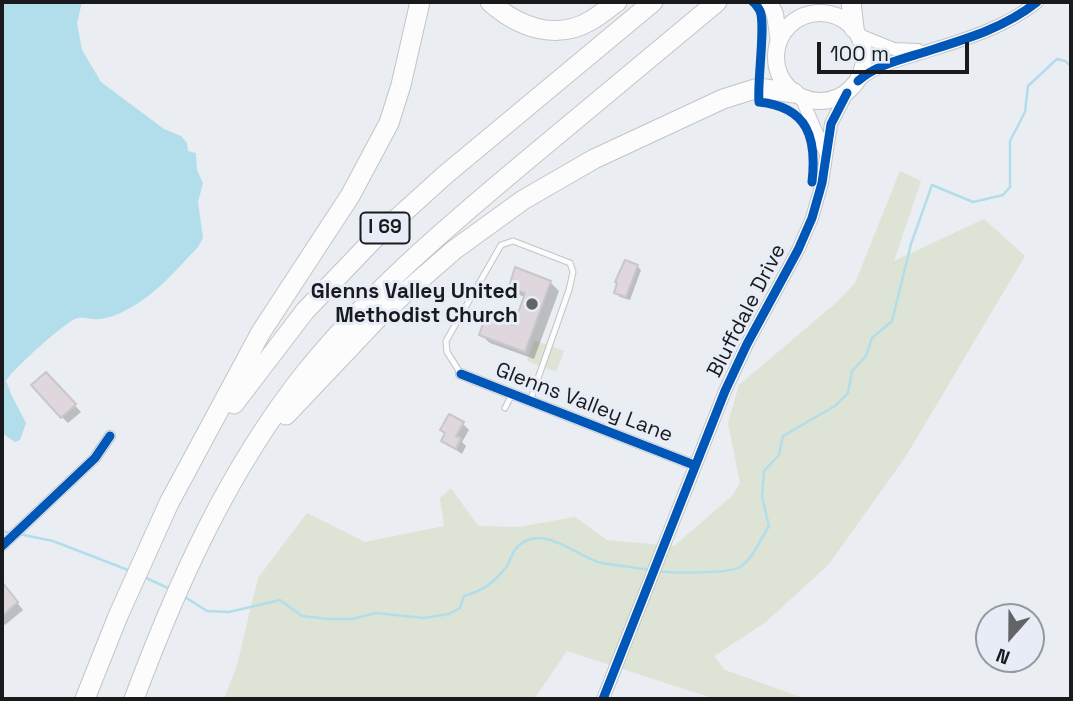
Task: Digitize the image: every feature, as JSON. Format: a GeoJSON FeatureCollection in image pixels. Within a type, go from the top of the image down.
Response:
{"type":"FeatureCollection","features":[{"type":"Feature","properties":{"kind":"highway"},"geometry":{"type":"LineString","coordinates":[[169,503],[261,332],[350,196],[389,123],[401,85],[419,2]]}},
{"type":"Feature","properties":{"kind":"highway"},"geometry":{"type":"LineString","coordinates":[[491,2],[509,18],[530,27],[552,30],[571,29],[590,21],[617,2]]}},
{"type":"Feature","properties":{"kind":"highway","name":"I 69"},"geometry":{"type":"LineString","coordinates":[[85,699],[118,616],[169,503],[223,419],[305,310],[372,241],[445,175],[653,2]]}},
{"type":"Feature","properties":{"kind":"highway","name":"I 69"},"geometry":{"type":"LineString","coordinates":[[134,699],[157,638],[196,551],[233,478],[304,374],[356,314],[437,236],[717,2]]}},
{"type":"Feature","properties":{"kind":"highway"},"geometry":{"type":"LineString","coordinates":[[851,2],[856,32]]}},
{"type":"Feature","properties":{"kind":"highway"},"geometry":{"type":"LineString","coordinates":[[249,454],[377,319],[454,250],[503,214],[594,159],[723,99],[758,88],[797,95]]}},
{"type":"Feature","properties":{"kind":"main road"},"geometry":{"type":"LineString","coordinates":[[769,2],[775,14],[779,42]]}},
{"type":"Feature","properties":{"kind":"main road"},"geometry":{"type":"LineString","coordinates":[[803,2],[821,13]]}},
{"type":"Feature","properties":{"kind":"main road"},"geometry":{"type":"LineString","coordinates":[[821,13],[845,20],[856,32],[865,58],[853,87],[825,102],[812,101],[797,95],[784,83],[776,56],[785,30],[807,15],[821,13]]}},
{"type":"Feature","properties":{"kind":"street"},"geometry":{"type":"LineString","coordinates":[[853,87],[880,66],[984,33],[1037,2]]}},
{"type":"Feature","properties":{"kind":"street"},"geometry":{"type":"LineString","coordinates":[[856,32],[894,49],[932,49]]}},
{"type":"Feature","properties":{"kind":"street","name":"Bluffdale Drive"},"geometry":{"type":"LineString","coordinates":[[603,699],[694,465],[747,344],[798,250],[822,183],[831,124],[853,87]]}},
{"type":"Feature","properties":{"kind":"street"},"geometry":{"type":"LineString","coordinates":[[797,95],[814,124],[827,156]]}},
{"type":"Feature","properties":{"kind":"street","name":"Glenns Valley Lane"},"geometry":{"type":"LineString","coordinates":[[461,374],[694,465]]}},
{"type":"Feature","properties":{"kind":"street"},"geometry":{"type":"LineString","coordinates":[[2,545],[95,457],[110,436]]}},
{"type":"Feature","properties":{"kind":"lane"},"geometry":{"type":"LineString","coordinates":[[461,374],[447,352],[446,341],[501,245],[513,241],[570,263],[573,272],[569,290],[530,401]]}},
{"type":"Feature","properties":{"kind":"lane"},"geometry":{"type":"LineString","coordinates":[[505,408],[512,394]]}},
{"type":"Feature","properties":{"kind":"shaded area"},"geometry":{"type":"Polygon","coordinates":[[[900,171],[921,181],[894,261],[984,219],[1025,256],[906,456],[829,564],[766,622],[714,656],[725,670],[806,699],[715,699],[567,651],[534,699],[224,699],[237,665],[258,578],[307,513],[365,542],[444,526],[440,498],[451,488],[478,526],[518,527],[575,517],[607,540],[674,546],[732,496],[740,483],[728,423],[739,385],[837,302],[855,283],[900,171]]]}},
{"type":"Feature","properties":{"kind":"shaded area"},"geometry":{"type":"Polygon","coordinates":[[[534,340],[564,351],[556,372],[527,361],[534,340]]]}},
{"type":"Feature","properties":{"kind":"water"},"geometry":{"type":"Polygon","coordinates":[[[2,2],[82,2],[77,23],[82,50],[101,82],[164,129],[181,136],[187,143],[188,151],[196,153],[197,170],[203,183],[198,202],[203,238],[174,272],[158,288],[123,312],[104,318],[78,318],[72,321],[40,346],[6,381],[26,423],[20,440],[15,442],[2,433],[2,2]]]}},
{"type":"Feature","properties":{"kind":"building"},"geometry":{"type":"Polygon","coordinates":[[[625,260],[638,265],[626,297],[614,293],[615,282],[625,260]]]}},
{"type":"Feature","properties":{"kind":"building","name":"Glenns Valley United Methodist Church"},"geometry":{"type":"Polygon","coordinates":[[[515,267],[551,281],[525,352],[479,335],[486,315],[514,325],[525,293],[509,287],[515,267]]]}},
{"type":"Feature","properties":{"kind":"building"},"geometry":{"type":"Polygon","coordinates":[[[46,372],[76,404],[61,418],[31,385],[46,372]]]}},
{"type":"Feature","properties":{"kind":"building"},"geometry":{"type":"Polygon","coordinates":[[[449,414],[464,422],[456,436],[461,438],[456,449],[441,441],[445,433],[440,430],[449,414]]]}},
{"type":"Feature","properties":{"kind":"building"},"geometry":{"type":"Polygon","coordinates":[[[2,582],[18,602],[2,616],[2,582]]]}},
{"type":"Feature","properties":{"kind":"waterway"},"geometry":{"type":"LineString","coordinates":[[657,571],[724,571],[740,567],[749,559],[769,526],[762,497],[764,471],[779,455],[783,436],[835,406],[848,393],[852,371],[866,356],[872,338],[892,321],[911,244],[932,185],[973,202],[1003,195],[1010,187],[1010,141],[1025,112],[1028,86],[1057,59],[1071,66]]}},
{"type":"Feature","properties":{"kind":"waterway"},"geometry":{"type":"LineString","coordinates":[[2,531],[12,533]]}},
{"type":"Feature","properties":{"kind":"waterway"},"geometry":{"type":"LineString","coordinates":[[19,534],[53,541],[128,570]]}},
{"type":"Feature","properties":{"kind":"waterway"},"geometry":{"type":"LineString","coordinates":[[185,597],[207,611],[229,612],[280,600],[302,616],[329,619],[352,619],[376,613],[424,618],[449,614],[460,608],[464,596],[483,589],[493,581],[507,566],[514,551],[524,542],[535,538],[558,543],[602,563],[650,570]]}},
{"type":"Feature","properties":{"kind":"waterway"},"geometry":{"type":"LineString","coordinates":[[144,577],[170,589]]}},
{"type":"Feature","properties":{"kind":"cycle path"},"geometry":{"type":"LineString","coordinates":[[753,2],[762,18],[759,102],[789,110],[806,127],[813,152],[812,182]]}},
{"type":"Feature","properties":{"kind":"cycle path"},"geometry":{"type":"LineString","coordinates":[[858,81],[886,64],[995,27],[1037,2]]}},
{"type":"Feature","properties":{"kind":"cycle path"},"geometry":{"type":"LineString","coordinates":[[603,699],[725,391],[812,218],[822,183],[831,124],[847,93]]}},
{"type":"Feature","properties":{"kind":"cycle path"},"geometry":{"type":"LineString","coordinates":[[461,374],[694,465]]}},
{"type":"Feature","properties":{"kind":"cycle path"},"geometry":{"type":"LineString","coordinates":[[2,546],[95,458],[110,436]]}},
{"type":"Feature","properties":{"kind":"place","name":"Glenns Valley United Methodist Church"},"geometry":{"type":"Point","coordinates":[532,304]}}]}
